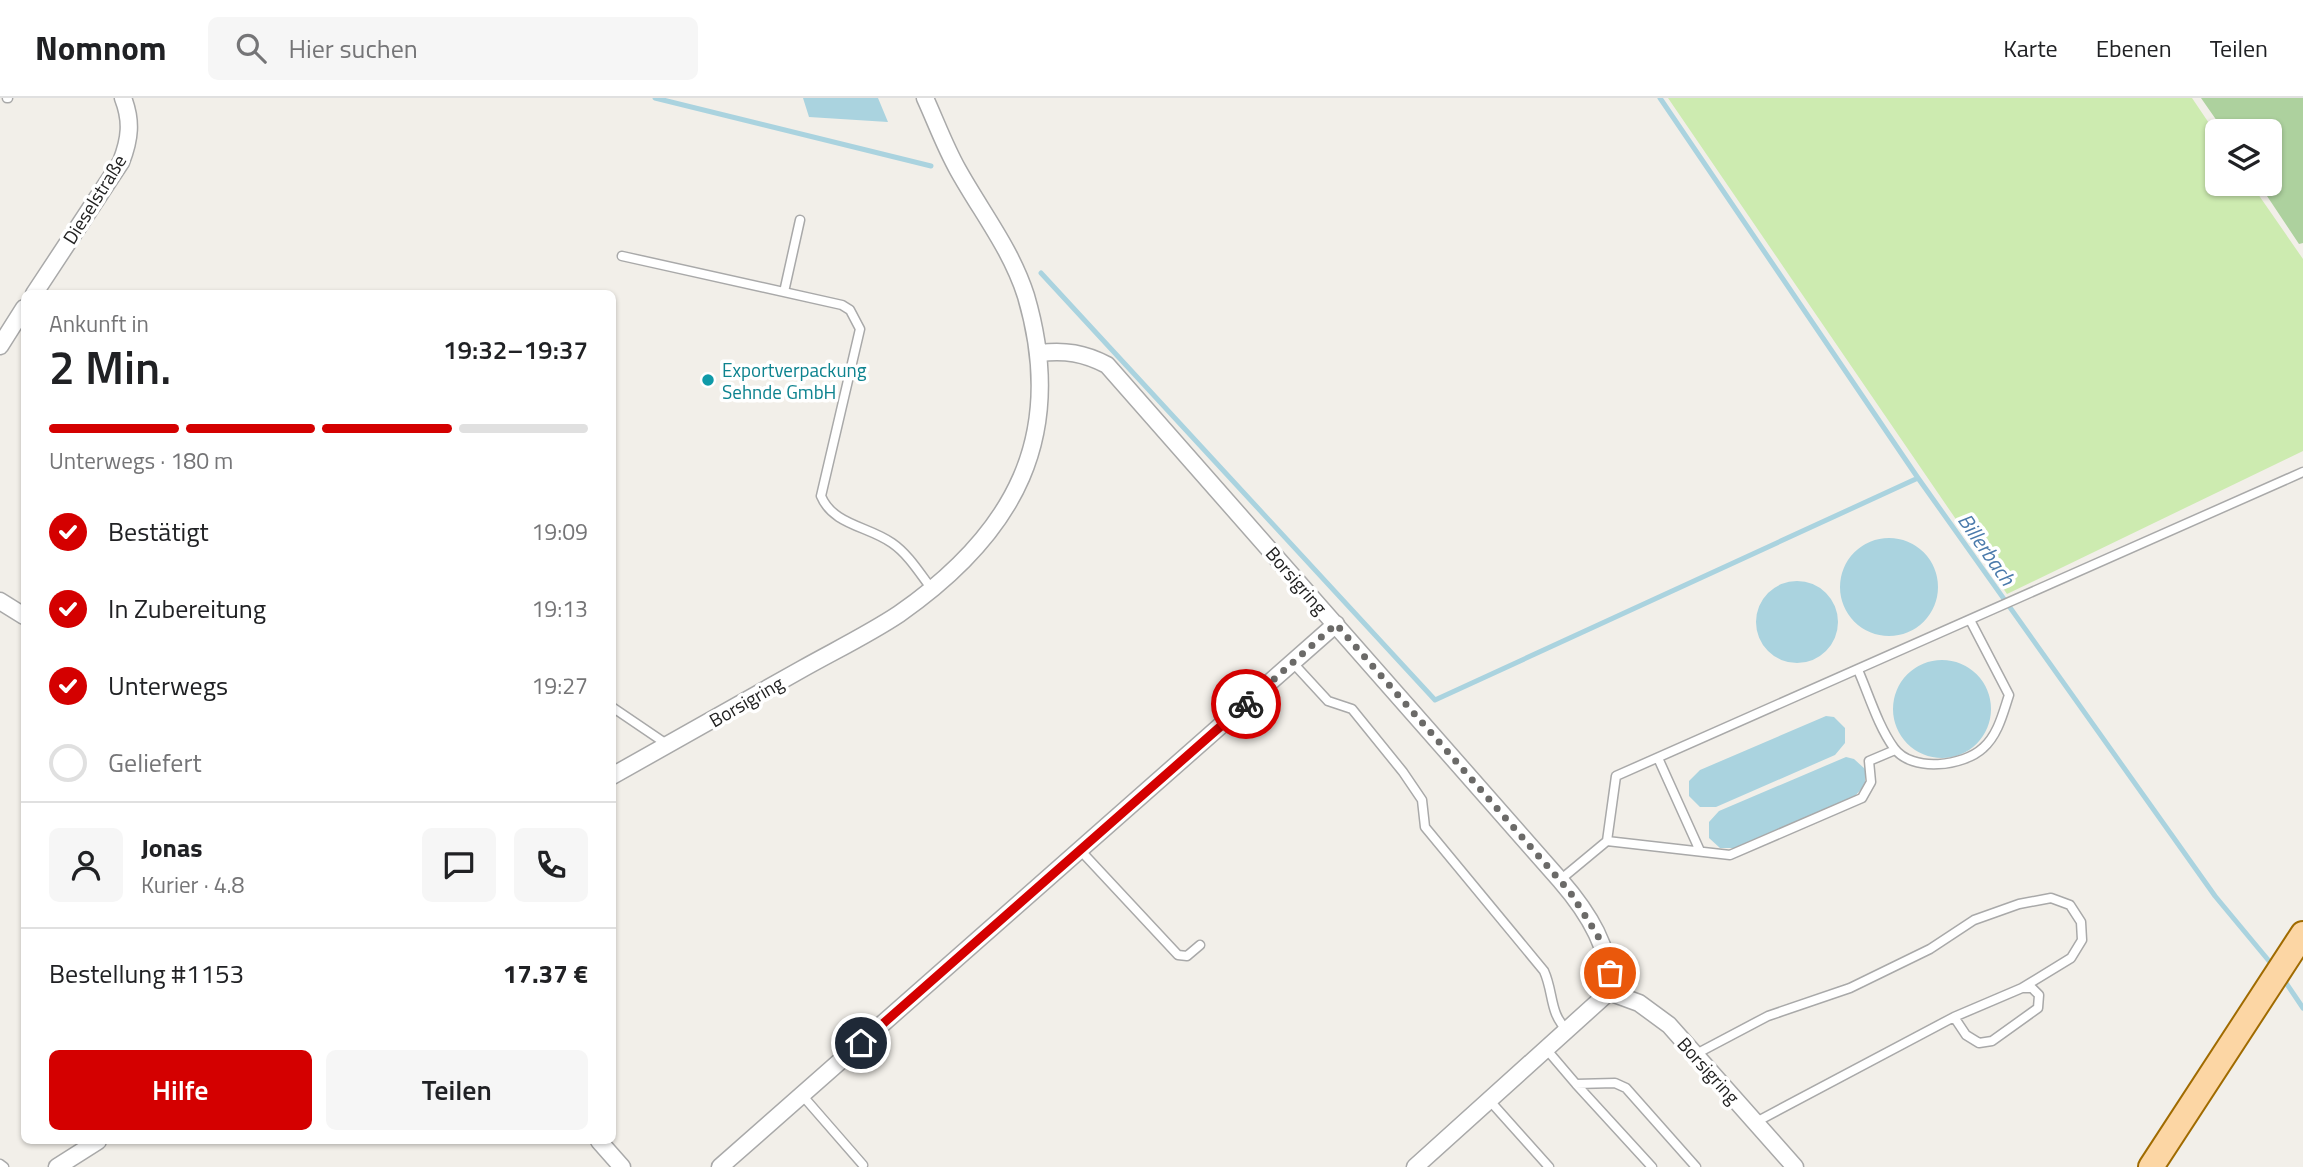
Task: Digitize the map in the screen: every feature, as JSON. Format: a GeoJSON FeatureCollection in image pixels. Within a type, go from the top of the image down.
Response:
{"type":"FeatureCollection","features":[{"type":"Feature","properties":{"kind":"main road"},"geometry":{"type":"LineString","coordinates":[[2151,1167],[2303,934]]}},
{"type":"Feature","properties":{"kind":"street","name":"Dieselstraße"},"geometry":{"type":"LineString","coordinates":[[37,290],[121,162],[130,139],[128,112],[123,98]]}},
{"type":"Feature","properties":{"kind":"street","name":"Borsigring"},"geometry":{"type":"LineString","coordinates":[[616,774],[898,614],[964,562],[994,525],[1021,483],[1034,442],[1040,353],[1025,295],[1008,250],[958,170],[925,98]]}},
{"type":"Feature","properties":{"kind":"street"},"geometry":{"type":"LineString","coordinates":[[0,346],[21,313]]}},
{"type":"Feature","properties":{"kind":"street","name":"Borsigring"},"geometry":{"type":"LineString","coordinates":[[1040,353],[1065,351],[1091,357],[1107,365],[1560,880],[1586,915],[1602,945],[1610,973],[1609,992],[1628,998],[1655,1013],[1696,1054],[1795,1167]]}},
{"type":"Feature","properties":{"kind":"street"},"geometry":{"type":"LineString","coordinates":[[0,601],[21,614]]}},
{"type":"Feature","properties":{"kind":"street"},"geometry":{"type":"LineString","coordinates":[[720,1167],[1336,624]]}},
{"type":"Feature","properties":{"kind":"street"},"geometry":{"type":"LineString","coordinates":[[1415,1167],[1569,1031],[1609,992]]}},
{"type":"Feature","properties":{"kind":"street"},"geometry":{"type":"LineString","coordinates":[[57,1167],[93,1144]]}},
{"type":"Feature","properties":{"kind":"street"},"geometry":{"type":"LineString","coordinates":[[602,1144],[622,1167]]}},
{"type":"Feature","properties":{"kind":"lane"},"geometry":{"type":"LineString","coordinates":[[783,292],[800,220]]}},
{"type":"Feature","properties":{"kind":"lane"},"geometry":{"type":"LineString","coordinates":[[622,256],[842,305],[850,310],[860,329],[821,486],[825,506],[832,514],[888,540],[901,550],[931,588]]}},
{"type":"Feature","properties":{"kind":"lane"},"geometry":{"type":"LineString","coordinates":[[1560,880],[1607,841],[1616,776],[2303,472]]}},
{"type":"Feature","properties":{"kind":"lane"},"geometry":{"type":"LineString","coordinates":[[1858,670],[1895,750],[1911,760],[1933,764],[1960,761],[1983,748],[2000,723],[2009,695],[1970,620]]}},
{"type":"Feature","properties":{"kind":"lane"},"geometry":{"type":"LineString","coordinates":[[1293,663],[1328,701],[1352,709],[1404,772],[1422,800],[1425,827],[1544,971],[1557,1021],[1569,1031]]}},
{"type":"Feature","properties":{"kind":"lane"},"geometry":{"type":"LineString","coordinates":[[616,710],[668,745]]}},
{"type":"Feature","properties":{"kind":"lane"},"geometry":{"type":"LineString","coordinates":[[1607,841],[1730,855],[1861,798],[1871,782],[1869,761],[1895,750]]}},
{"type":"Feature","properties":{"kind":"lane"},"geometry":{"type":"LineString","coordinates":[[1658,758],[1700,851]]}},
{"type":"Feature","properties":{"kind":"lane"},"geometry":{"type":"LineString","coordinates":[[1080,850],[1178,955],[1187,956],[1200,945]]}},
{"type":"Feature","properties":{"kind":"lane"},"geometry":{"type":"LineString","coordinates":[[1696,1054],[1768,1016],[1873,977],[1930,949],[1974,920],[2019,904],[2050,898],[2070,905],[2081,922],[2082,940],[2071,958],[2022,988],[1954,1017],[1756,1122]]}},
{"type":"Feature","properties":{"kind":"lane"},"geometry":{"type":"LineString","coordinates":[[1954,1017],[1966,1035],[1979,1043],[1992,1041],[2038,1008],[2039,995],[2032,988],[2022,988]]}},
{"type":"Feature","properties":{"kind":"lane"},"geometry":{"type":"LineString","coordinates":[[1547,1050],[1652,1167]]}},
{"type":"Feature","properties":{"kind":"lane"},"geometry":{"type":"LineString","coordinates":[[1576,1084],[1615,1083],[1626,1088],[1696,1167]]}},
{"type":"Feature","properties":{"kind":"lane"},"geometry":{"type":"LineString","coordinates":[[802,1095],[863,1165]]}},
{"type":"Feature","properties":{"kind":"lane"},"geometry":{"type":"LineString","coordinates":[[1490,1101],[1549,1167]]}},
{"type":"Feature","properties":{"kind":"green space"},"geometry":{"type":"Polygon","coordinates":[[[1668,98],[2192,98],[2206,119],[2205,196],[2259,196],[2303,259],[2303,451],[2007,594],[1668,98]]]}},
{"type":"Feature","properties":{"kind":"green space"},"geometry":{"type":"Polygon","coordinates":[[[2201,98],[2303,98],[2303,243],[2299,244],[2267,196],[2282,196],[2282,119],[2216,119],[2201,98]]]}},
{"type":"Feature","properties":{"kind":"water"},"geometry":{"type":"Polygon","coordinates":[[[803,98],[878,98],[888,122],[809,117],[803,98]]]}},
{"type":"Feature","properties":{"kind":"water"},"geometry":{"type":"Polygon","coordinates":[[[1889,538],[1908,542],[1924,552],[1934,568],[1938,587],[1934,606],[1924,622],[1908,632],[1889,636],[1870,632],[1854,622],[1844,606],[1840,587],[1844,568],[1854,552],[1870,542],[1889,538]]]}},
{"type":"Feature","properties":{"kind":"water"},"geometry":{"type":"Polygon","coordinates":[[[1797,581],[1813,584],[1826,593],[1835,606],[1838,622],[1835,638],[1826,651],[1813,660],[1797,663],[1781,660],[1768,651],[1759,638],[1756,622],[1759,606],[1768,593],[1781,584],[1797,581]]]}},
{"type":"Feature","properties":{"kind":"water"},"geometry":{"type":"Polygon","coordinates":[[[1942,660],[1961,663],[1977,674],[1988,690],[1991,709],[1988,728],[1977,744],[1961,755],[1942,758],[1923,755],[1907,744],[1896,728],[1893,709],[1896,690],[1907,674],[1923,663],[1942,660]]]}},
{"type":"Feature","properties":{"kind":"water"},"geometry":{"type":"Polygon","coordinates":[[[1826,716],[1834,717],[1845,728],[1845,743],[1835,755],[1716,807],[1700,807],[1689,796],[1689,781],[1700,770],[1826,716]]]}},
{"type":"Feature","properties":{"kind":"water"},"geometry":{"type":"Polygon","coordinates":[[[1846,757],[1854,759],[1865,769],[1865,785],[1855,796],[1736,848],[1720,848],[1709,838],[1709,822],[1719,811],[1846,757]]]}},
{"type":"Feature","properties":{"kind":"waterway"},"geometry":{"type":"LineString","coordinates":[[655,98],[931,166]]}},
{"type":"Feature","properties":{"kind":"waterway","name":"Billerbach"},"geometry":{"type":"LineString","coordinates":[[1660,98],[1918,478],[2215,896],[2274,967]]}},
{"type":"Feature","properties":{"kind":"waterway"},"geometry":{"type":"LineString","coordinates":[[1041,273],[1435,700],[1918,478]]}},
{"type":"Feature","properties":{"kind":"waterway","name":"Billerbach"},"geometry":{"type":"LineString","coordinates":[[2282,977],[2303,1008]]}},
{"type":"Feature","properties":{"kind":"way so far"},"geometry":{"type":"LineString","coordinates":[[1246,704],[1336,624],[1570,892],[1598,936],[1610,973]]}},
{"type":"Feature","properties":{"kind":"place","name":"Exportverpackung Sehnde GmbH"},"geometry":{"type":"Point","coordinates":[708,380]}},
{"type":"Feature","properties":{"kind":"route"},"geometry":{"type":"LineString","coordinates":[[861,1043],[1246,704]]}}]}
